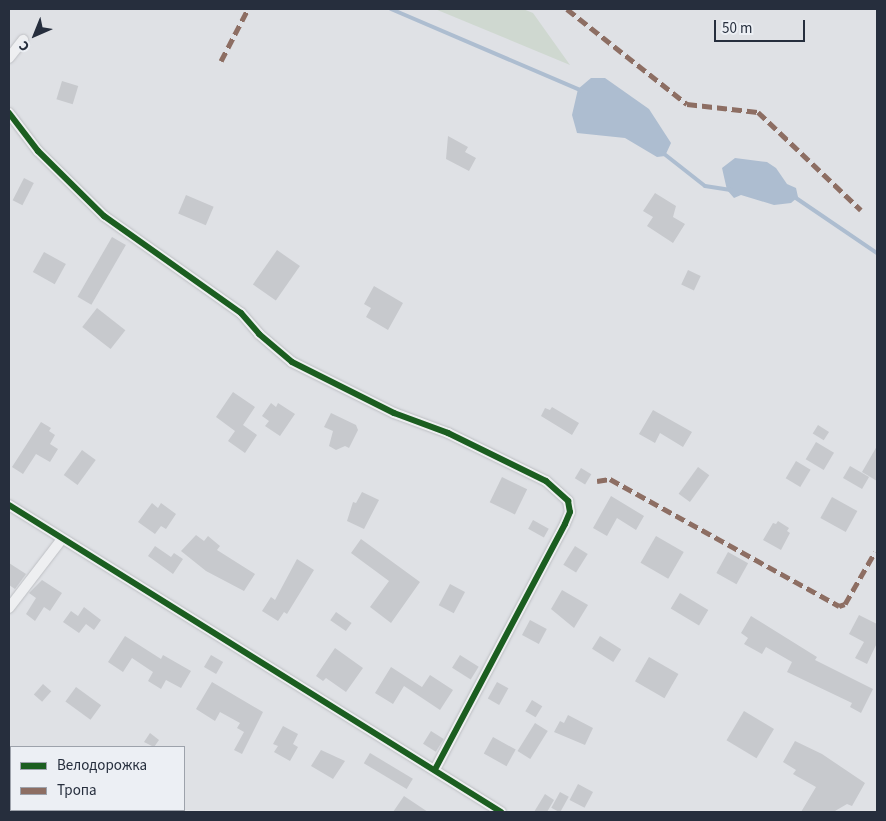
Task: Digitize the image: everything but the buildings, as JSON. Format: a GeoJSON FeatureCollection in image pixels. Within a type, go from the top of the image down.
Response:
{"type":"FeatureCollection","features":[{"type":"Feature","properties":{"kind":"street"},"geometry":{"type":"LineString","coordinates":[[9,58],[23,40]]}},
{"type":"Feature","properties":{"kind":"street"},"geometry":{"type":"LineString","coordinates":[[9,113],[38,151],[104,216],[241,313],[259,334],[292,362],[394,412],[448,433],[546,481],[568,501],[570,512],[565,524],[434,770]]}},
{"type":"Feature","properties":{"kind":"street"},"geometry":{"type":"LineString","coordinates":[[9,506],[501,812]]}},
{"type":"Feature","properties":{"kind":"street"},"geometry":{"type":"LineString","coordinates":[[9,608],[62,539]]}},
{"type":"Feature","properties":{"kind":"shaded area"},"geometry":{"type":"Polygon","coordinates":[[[435,9],[523,9],[533,13],[570,65],[435,9]]]}},
{"type":"Feature","properties":{"kind":"water"},"geometry":{"type":"Polygon","coordinates":[[[591,78],[605,78],[649,109],[671,143],[665,156],[657,157],[625,138],[577,133],[572,115],[578,89],[591,78]]]}},
{"type":"Feature","properties":{"kind":"water"},"geometry":{"type":"Polygon","coordinates":[[[735,158],[767,162],[776,168],[787,184],[796,188],[798,197],[791,203],[774,205],[741,195],[734,198],[727,190],[722,168],[735,158]]]}},
{"type":"Feature","properties":{"kind":"waterway"},"geometry":{"type":"LineString","coordinates":[[391,9],[582,91]]}},
{"type":"Feature","properties":{"kind":"waterway"},"geometry":{"type":"LineString","coordinates":[[663,153],[705,186],[731,190]]}},
{"type":"Feature","properties":{"kind":"waterway"},"geometry":{"type":"LineString","coordinates":[[793,196],[877,253]]}},
{"type":"Feature","properties":{"kind":"marked path"},"geometry":{"type":"LineString","coordinates":[[221,61],[248,9]]}},
{"type":"Feature","properties":{"kind":"marked path"},"geometry":{"type":"LineString","coordinates":[[567,9],[687,104],[758,112],[861,210]]}},
{"type":"Feature","properties":{"kind":"marked path"},"geometry":{"type":"LineString","coordinates":[[597,481],[610,479],[839,606],[845,604],[875,552]]}},
{"type":"Feature","properties":{"kind":"cycle path"},"geometry":{"type":"LineString","coordinates":[[9,113],[38,151],[104,216],[241,313],[259,334],[292,362],[394,413],[448,433],[546,481],[568,501],[570,512],[565,524],[435,770]]}},
{"type":"Feature","properties":{"kind":"cycle path"},"geometry":{"type":"LineString","coordinates":[[9,505],[501,812]]}}]}
